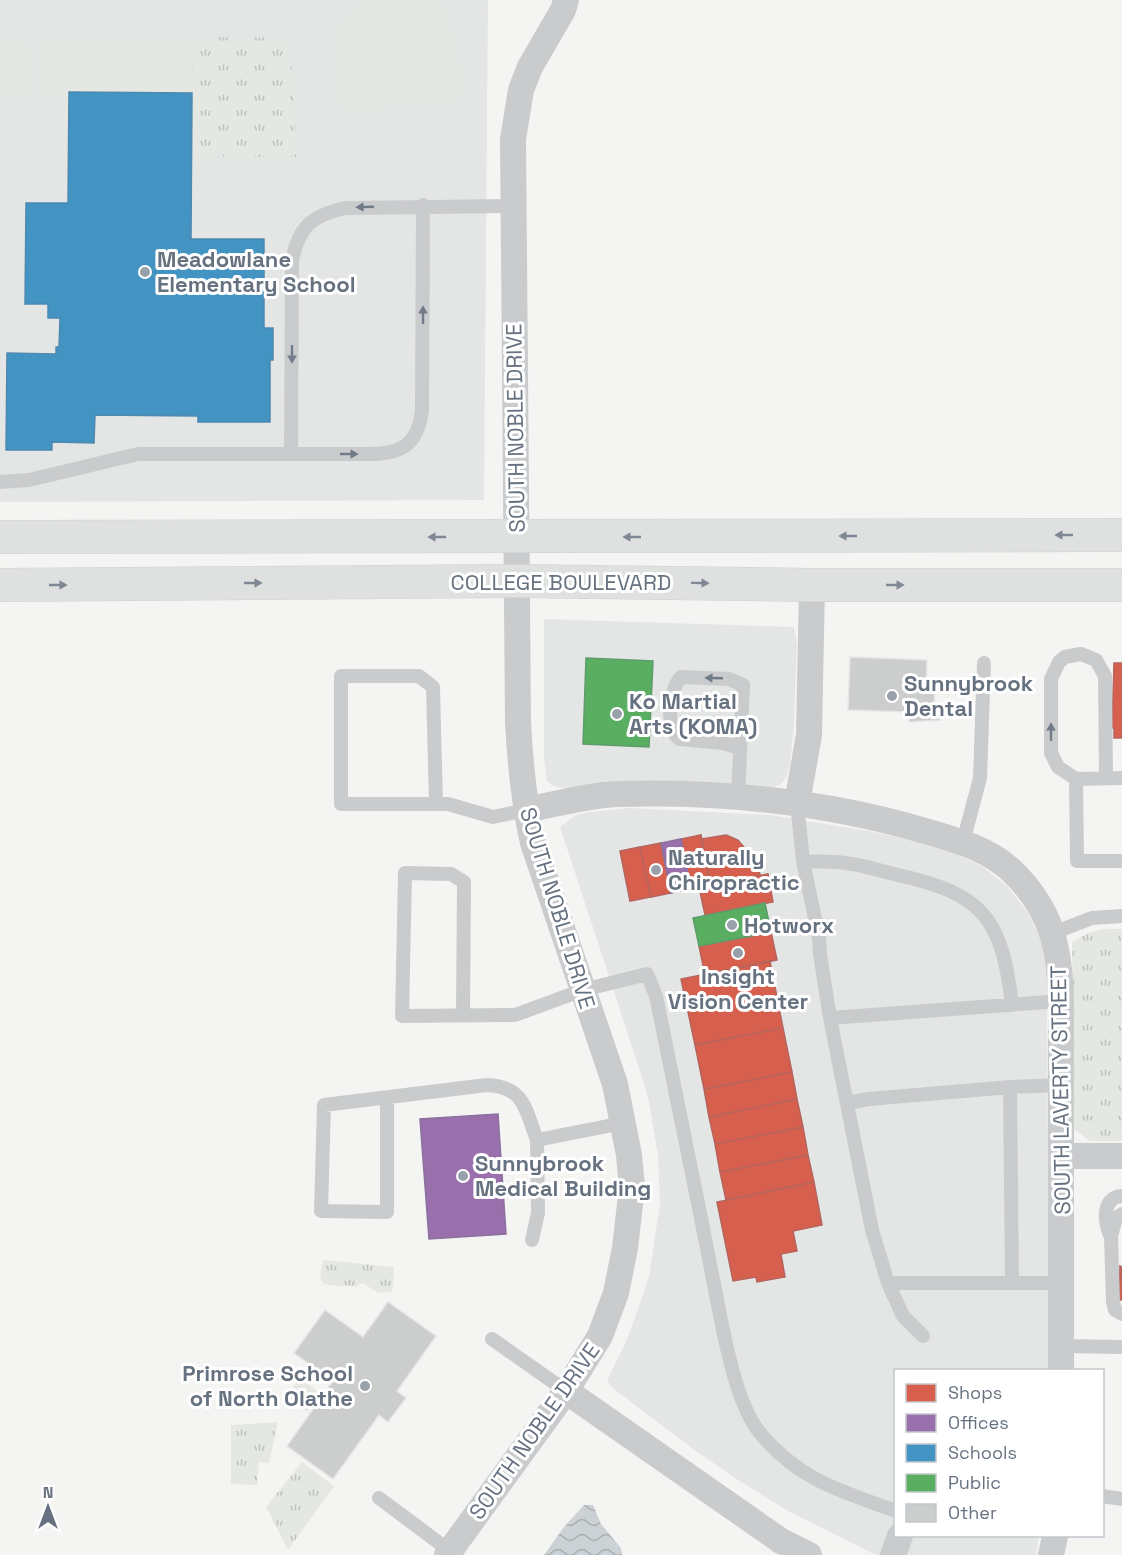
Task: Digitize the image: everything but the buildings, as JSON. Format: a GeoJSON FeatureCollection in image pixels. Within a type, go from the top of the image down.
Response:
{"type":"FeatureCollection","features":[{"type":"Feature","properties":{"kind":"main road","name":"COLLEGE BOULEVARD"},"geometry":{"type":"LineString","coordinates":[[0,537],[1122,535]]}},
{"type":"Feature","properties":{"kind":"main road","name":"COLLEGE BOULEVARD"},"geometry":{"type":"LineString","coordinates":[[0,585],[517,581],[812,585],[1122,585]]}},
{"type":"Feature","properties":{"kind":"street","name":"SOUTH NOBLE DRIVE"},"geometry":{"type":"LineString","coordinates":[[449,1553],[566,1391],[600,1336],[616,1293],[625,1248],[632,1187],[615,1084],[533,843],[525,810],[520,765],[513,140],[521,90],[530,67],[563,10],[566,0]]}},
{"type":"Feature","properties":{"kind":"street"},"geometry":{"type":"LineString","coordinates":[[797,803],[809,735],[812,585]]}},
{"type":"Feature","properties":{"kind":"street","name":"SOUTH LAVERTY STREET"},"geometry":{"type":"LineString","coordinates":[[525,810],[617,794],[738,796],[797,803],[887,820],[963,842],[998,859],[1013,872],[1029,890],[1053,933],[1058,949],[1061,1001],[1061,1359]]}},
{"type":"Feature","properties":{"kind":"street"},"geometry":{"type":"LineString","coordinates":[[1061,1156],[1122,1156]]}},
{"type":"Feature","properties":{"kind":"street"},"geometry":{"type":"LineString","coordinates":[[566,1391],[781,1541],[809,1555]]}},
{"type":"Feature","properties":{"kind":"street"},"geometry":{"type":"LineString","coordinates":[[893,1555],[900,1537]]}},
{"type":"Feature","properties":{"kind":"street"},"geometry":{"type":"LineString","coordinates":[[1051,1555],[1054,1537]]}},
{"type":"Feature","properties":{"kind":"lane"},"geometry":{"type":"LineString","coordinates":[[291,454],[292,262],[300,234],[311,221],[327,212],[346,208],[423,205],[513,206]]}},
{"type":"Feature","properties":{"kind":"lane"},"geometry":{"type":"LineString","coordinates":[[0,482],[29,480],[138,454],[387,454],[400,450],[417,434],[422,410],[423,205]]}},
{"type":"Feature","properties":{"kind":"lane"},"geometry":{"type":"LineString","coordinates":[[1106,778],[1105,676],[1096,660],[1081,654],[1073,655],[1059,662],[1051,679],[1051,753],[1058,767],[1076,779],[1122,778]]}},
{"type":"Feature","properties":{"kind":"lane"},"geometry":{"type":"LineString","coordinates":[[963,842],[980,778],[984,663]]}},
{"type":"Feature","properties":{"kind":"lane"},"geometry":{"type":"LineString","coordinates":[[436,804],[433,687],[419,676],[341,676],[341,804],[436,804],[448,804],[493,817],[525,810]]}},
{"type":"Feature","properties":{"kind":"lane"},"geometry":{"type":"LineString","coordinates":[[738,796],[743,685],[729,679],[681,677],[675,682],[671,718],[676,737],[723,743],[740,748]]}},
{"type":"Feature","properties":{"kind":"lane"},"geometry":{"type":"LineString","coordinates":[[1076,779],[1077,861],[1122,861]]}},
{"type":"Feature","properties":{"kind":"lane"},"geometry":{"type":"LineString","coordinates":[[797,803],[804,861],[819,938],[830,1018],[872,1230],[888,1284],[903,1316],[922,1336]]}},
{"type":"Feature","properties":{"kind":"lane"},"geometry":{"type":"LineString","coordinates":[[804,861],[843,862],[928,881],[964,897],[979,910],[998,937],[1007,967],[1012,1005]]}},
{"type":"Feature","properties":{"kind":"lane"},"geometry":{"type":"LineString","coordinates":[[463,1015],[464,882],[452,874],[405,873],[402,1016],[463,1015],[515,1014],[583,990],[647,974],[656,996],[723,1327],[744,1406],[764,1437],[794,1467],[828,1486],[894,1510]]}},
{"type":"Feature","properties":{"kind":"lane"},"geometry":{"type":"LineString","coordinates":[[1053,933],[1092,918],[1122,916]]}},
{"type":"Feature","properties":{"kind":"lane"},"geometry":{"type":"LineString","coordinates":[[830,1018],[1061,1001]]}},
{"type":"Feature","properties":{"kind":"lane"},"geometry":{"type":"LineString","coordinates":[[847,1103],[868,1099],[1061,1085]]}},
{"type":"Feature","properties":{"kind":"lane"},"geometry":{"type":"LineString","coordinates":[[387,1098],[387,1212],[321,1211],[324,1105],[459,1087],[502,1086],[518,1095],[537,1140],[538,1213],[532,1240]]}},
{"type":"Feature","properties":{"kind":"lane"},"geometry":{"type":"LineString","coordinates":[[1011,1087],[1012,1284]]}},
{"type":"Feature","properties":{"kind":"lane"},"geometry":{"type":"LineString","coordinates":[[537,1140],[623,1123]]}},
{"type":"Feature","properties":{"kind":"lane"},"geometry":{"type":"LineString","coordinates":[[1111,1236],[1106,1225],[1105,1212],[1110,1201],[1117,1196],[1122,1196]]}},
{"type":"Feature","properties":{"kind":"lane"},"geometry":{"type":"LineString","coordinates":[[1122,1214],[1116,1218],[1111,1236],[1113,1302],[1115,1310],[1122,1314]]}},
{"type":"Feature","properties":{"kind":"lane"},"geometry":{"type":"LineString","coordinates":[[888,1284],[1062,1284]]}},
{"type":"Feature","properties":{"kind":"lane"},"geometry":{"type":"LineString","coordinates":[[492,1338],[566,1391]]}},
{"type":"Feature","properties":{"kind":"lane"},"geometry":{"type":"LineString","coordinates":[[1061,1359],[1122,1347]]}},
{"type":"Feature","properties":{"kind":"lane"},"geometry":{"type":"LineString","coordinates":[[1104,1496],[1122,1499]]}},
{"type":"Feature","properties":{"kind":"lane"},"geometry":{"type":"LineString","coordinates":[[379,1498],[449,1553]]}},
{"type":"Feature","properties":{"kind":"shaded area"},"geometry":{"type":"Polygon","coordinates":[[[0,0],[488,0],[484,500],[0,502],[0,0]]]}},
{"type":"Feature","properties":{"kind":"shaded area"},"geometry":{"type":"Polygon","coordinates":[[[544,619],[794,627],[797,645],[794,726],[790,764],[786,778],[780,785],[772,788],[566,789],[554,786],[547,781],[544,759],[544,619]]]}},
{"type":"Feature","properties":{"kind":"shaded area"},"geometry":{"type":"Polygon","coordinates":[[[630,808],[770,815],[909,840],[956,854],[983,867],[1007,886],[1029,914],[1041,940],[1047,973],[1049,1369],[894,1369],[894,1537],[1039,1537],[1036,1555],[876,1555],[788,1511],[741,1482],[610,1386],[607,1381],[628,1337],[649,1277],[660,1204],[658,1156],[649,1102],[560,827],[576,815],[630,808]]]}},
{"type":"Feature","properties":{"kind":"green space"},"geometry":{"type":"Polygon","coordinates":[[[363,0],[442,0],[467,89],[453,105],[339,110],[334,64],[336,33],[346,16],[363,0]]]}},
{"type":"Feature","properties":{"kind":"green space"},"geometry":{"type":"Polygon","coordinates":[[[208,37],[290,38],[297,157],[192,156],[192,68],[186,42],[208,37]]]}},
{"type":"Feature","properties":{"kind":"green space"},"geometry":{"type":"Polygon","coordinates":[[[186,42],[192,68],[192,93],[67,92],[67,97],[37,97],[37,43],[182,44],[186,42]]]}},
{"type":"Feature","properties":{"kind":"green space"},"geometry":{"type":"Polygon","coordinates":[[[30,43],[28,97],[0,97],[0,44],[30,43]]]}},
{"type":"Feature","properties":{"kind":"green space"},"geometry":{"type":"Polygon","coordinates":[[[1101,929],[1122,929],[1122,1141],[1090,1141],[1074,1129],[1072,942],[1101,929]]]}},
{"type":"Feature","properties":{"kind":"green space"},"geometry":{"type":"Polygon","coordinates":[[[323,1260],[394,1267],[393,1289],[391,1292],[379,1293],[362,1283],[356,1287],[323,1283],[320,1278],[323,1260]]]}},
{"type":"Feature","properties":{"kind":"green space"},"geometry":{"type":"Polygon","coordinates":[[[300,1378],[320,1393],[307,1412],[286,1397],[300,1378]]]}},
{"type":"Feature","properties":{"kind":"green space"},"geometry":{"type":"Polygon","coordinates":[[[278,1422],[269,1463],[259,1462],[257,1485],[231,1484],[231,1425],[278,1422]]]}},
{"type":"Feature","properties":{"kind":"green space"},"geometry":{"type":"Polygon","coordinates":[[[302,1462],[334,1486],[288,1550],[266,1507],[302,1462]]]}},
{"type":"Feature","properties":{"kind":"water"},"geometry":{"type":"Polygon","coordinates":[[[584,1505],[593,1505],[601,1524],[621,1548],[622,1555],[544,1555],[564,1527],[584,1505]]]}},
{"type":"Feature","properties":{"kind":"place","name":"Meadowlane Elementary School"},"geometry":{"type":"Point","coordinates":[145,272]}},
{"type":"Feature","properties":{"kind":"place","name":"Sunnybrook Dental"},"geometry":{"type":"Point","coordinates":[892,696]}},
{"type":"Feature","properties":{"kind":"place","name":"Ko Martial Arts (KOMA)"},"geometry":{"type":"Point","coordinates":[617,714]}},
{"type":"Feature","properties":{"kind":"place","name":"Naturally Chiropractic"},"geometry":{"type":"Point","coordinates":[656,870]}},
{"type":"Feature","properties":{"kind":"place","name":"Hotworx"},"geometry":{"type":"Point","coordinates":[732,925]}},
{"type":"Feature","properties":{"kind":"place","name":"Insight Vision Center"},"geometry":{"type":"Point","coordinates":[738,953]}},
{"type":"Feature","properties":{"kind":"place","name":"Sunnybrook Medical Building"},"geometry":{"type":"Point","coordinates":[463,1176]}},
{"type":"Feature","properties":{"kind":"place","name":"Primrose School of North Olathe"},"geometry":{"type":"Point","coordinates":[365,1386]}}]}
